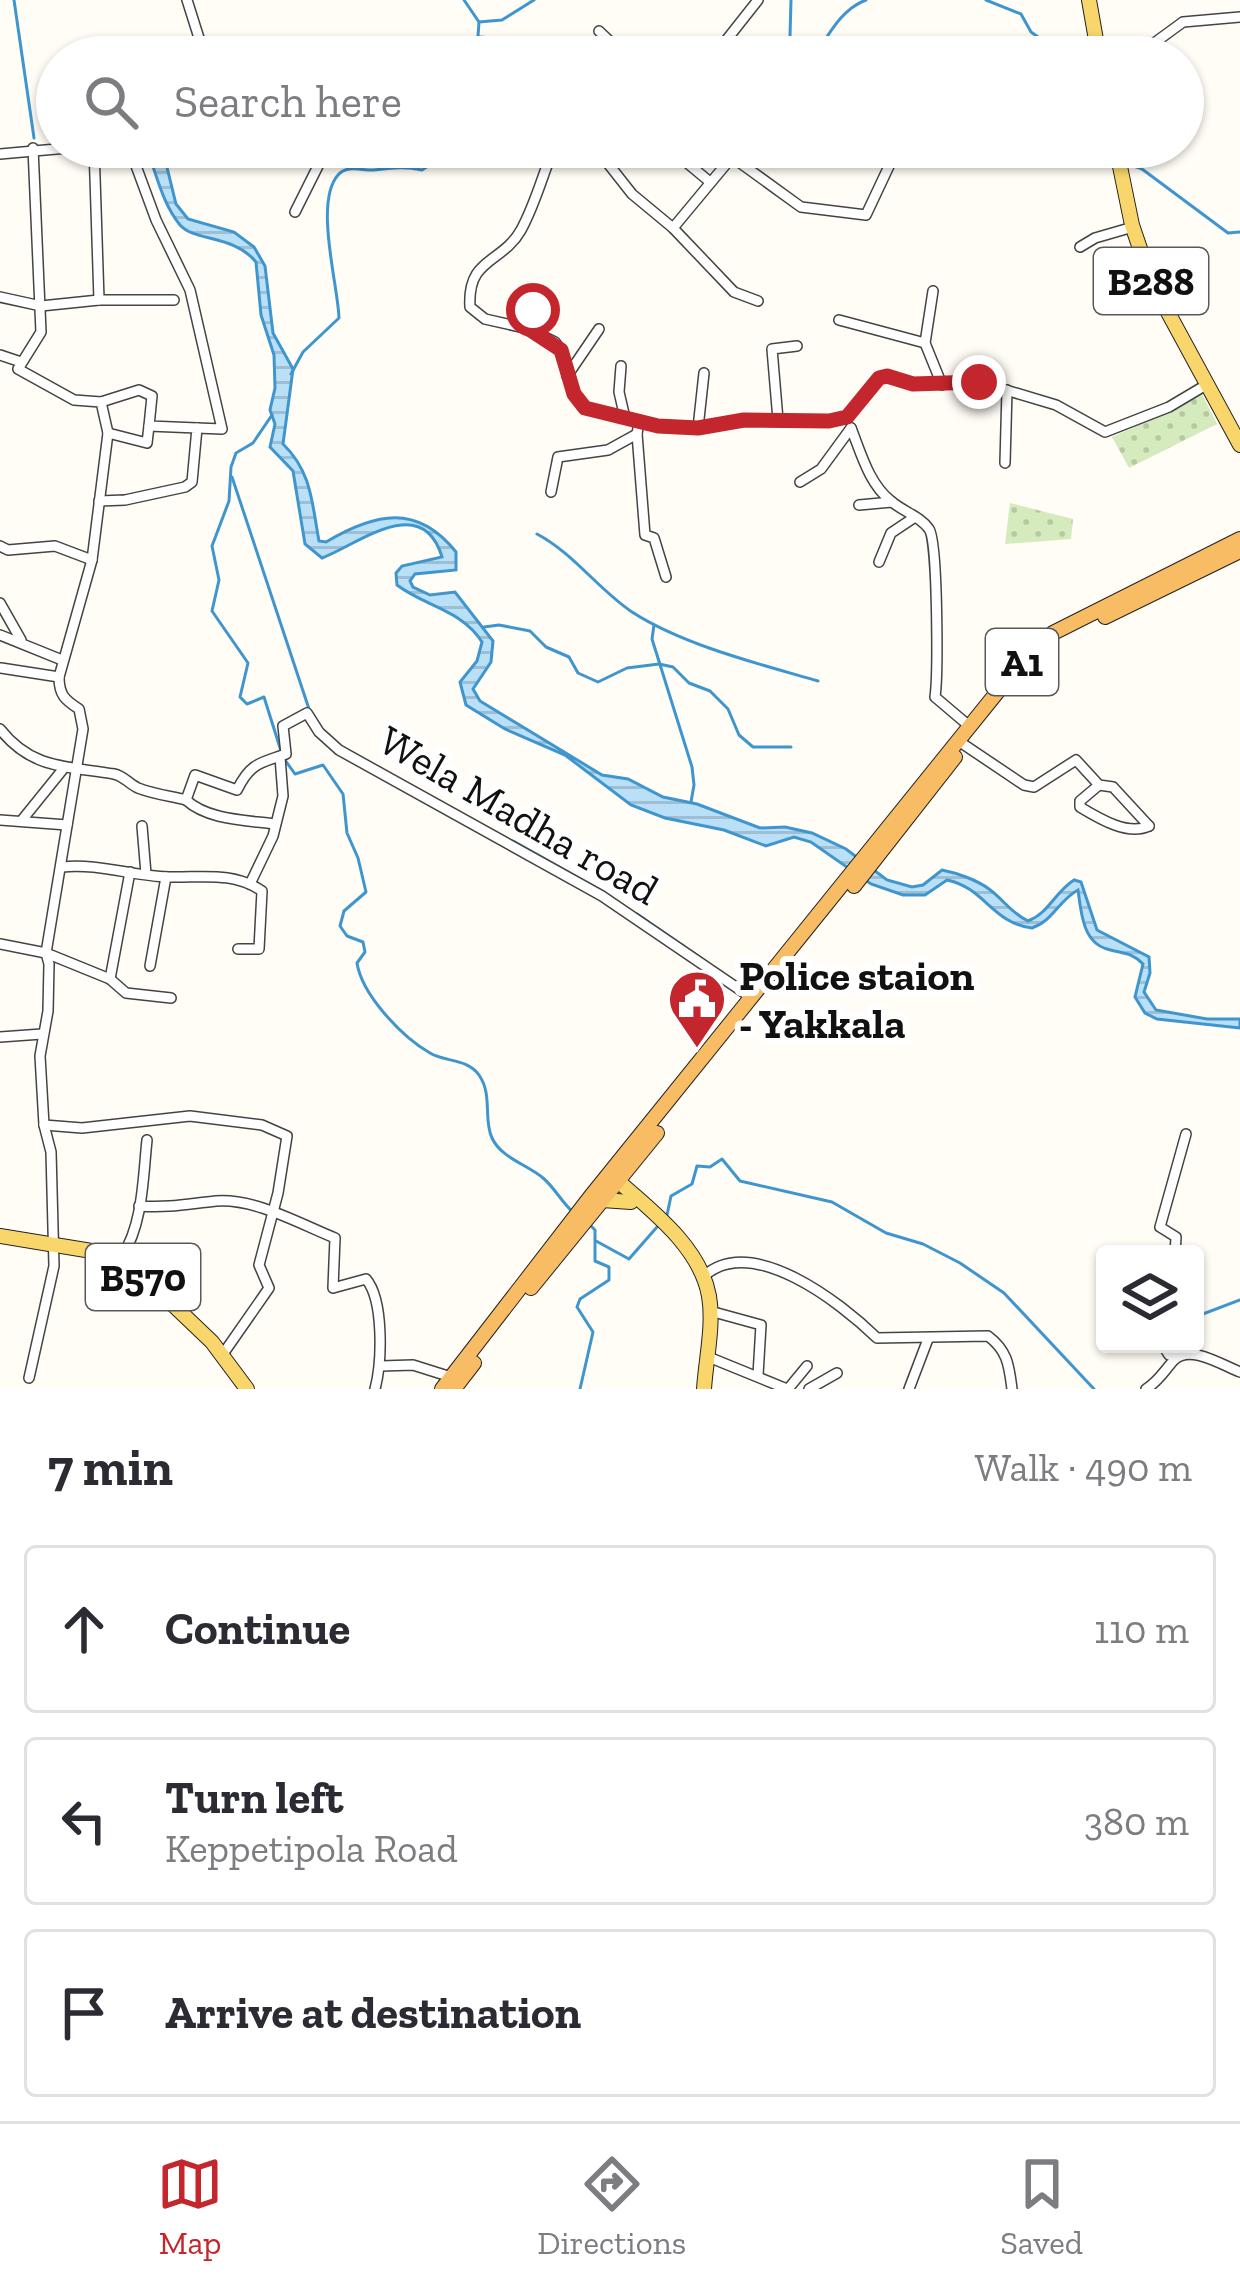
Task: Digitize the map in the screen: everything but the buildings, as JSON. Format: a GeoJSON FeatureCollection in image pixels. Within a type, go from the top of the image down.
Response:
{"type":"FeatureCollection","features":[{"type":"Feature","properties":{"kind":"highway","name":"A1"},"geometry":{"type":"LineString","coordinates":[[960,742],[968,725],[1024,659],[1053,633],[1239,550]]}},
{"type":"Feature","properties":{"kind":"highway","name":"A1"},"geometry":{"type":"LineString","coordinates":[[612,1180],[639,1157],[960,742],[1052,645],[1154,589]]}},
{"type":"Feature","properties":{"kind":"highway","name":"A1"},"geometry":{"type":"LineString","coordinates":[[449,1385],[752,998],[783,966]]}},
{"type":"Feature","properties":{"kind":"main road"},"geometry":{"type":"LineString","coordinates":[[1089,0],[1095,36]]}},
{"type":"Feature","properties":{"kind":"main road","name":"B288"},"geometry":{"type":"LineString","coordinates":[[1120,168],[1151,281],[1240,445]]}},
{"type":"Feature","properties":{"kind":"main road","name":"B288"},"geometry":{"type":"LineString","coordinates":[[1215,404],[1240,432]]}},
{"type":"Feature","properties":{"kind":"main road"},"geometry":{"type":"LineString","coordinates":[[633,1198],[639,1157]]}},
{"type":"Feature","properties":{"kind":"main road"},"geometry":{"type":"LineString","coordinates":[[612,1180],[688,1247],[704,1277],[710,1311],[704,1389]]}},
{"type":"Feature","properties":{"kind":"main road"},"geometry":{"type":"LineString","coordinates":[[595,1203],[633,1198]]}},
{"type":"Feature","properties":{"kind":"main road","name":"B570"},"geometry":{"type":"LineString","coordinates":[[0,1236],[122,1256],[223,1354],[247,1389]]}},
{"type":"Feature","properties":{"kind":"street"},"geometry":{"type":"LineString","coordinates":[[188,0],[199,36]]}},
{"type":"Feature","properties":{"kind":"street"},"geometry":{"type":"LineString","coordinates":[[730,36],[758,0]]}},
{"type":"Feature","properties":{"kind":"street"},"geometry":{"type":"LineString","coordinates":[[1164,36],[1183,22],[1240,17]]}},
{"type":"Feature","properties":{"kind":"street"},"geometry":{"type":"LineString","coordinates":[[599,31],[603,36]]}},
{"type":"Feature","properties":{"kind":"street"},"geometry":{"type":"LineString","coordinates":[[33,148],[41,332],[18,369],[74,400],[101,402],[139,390],[152,397],[147,443],[108,433]]}},
{"type":"Feature","properties":{"kind":"street"},"geometry":{"type":"LineString","coordinates":[[0,154],[36,148]]}},
{"type":"Feature","properties":{"kind":"street"},"geometry":{"type":"LineString","coordinates":[[95,168],[99,300]]}},
{"type":"Feature","properties":{"kind":"street"},"geometry":{"type":"LineString","coordinates":[[137,168],[190,290],[222,429],[149,426]]}},
{"type":"Feature","properties":{"kind":"street"},"geometry":{"type":"LineString","coordinates":[[295,212],[317,168]]}},
{"type":"Feature","properties":{"kind":"street"},"geometry":{"type":"LineString","coordinates":[[546,168],[520,234],[481,267],[469,284],[470,307],[485,320],[529,329],[561,350],[574,394],[585,408],[625,418],[638,428],[645,535],[654,538],[666,577]]}},
{"type":"Feature","properties":{"kind":"street"},"geometry":{"type":"LineString","coordinates":[[608,168],[734,292],[758,302]]}},
{"type":"Feature","properties":{"kind":"street"},"geometry":{"type":"LineString","coordinates":[[693,168],[710,182]]}},
{"type":"Feature","properties":{"kind":"street"},"geometry":{"type":"LineString","coordinates":[[674,228],[722,168]]}},
{"type":"Feature","properties":{"kind":"street"},"geometry":{"type":"LineString","coordinates":[[747,168],[801,207],[866,215],[888,168]]}},
{"type":"Feature","properties":{"kind":"street"},"geometry":{"type":"LineString","coordinates":[[1079,247],[1133,227]]}},
{"type":"Feature","properties":{"kind":"street"},"geometry":{"type":"LineString","coordinates":[[933,291],[926,343],[942,385]]}},
{"type":"Feature","properties":{"kind":"street"},"geometry":{"type":"LineString","coordinates":[[0,297],[40,304],[174,300]]}},
{"type":"Feature","properties":{"kind":"street"},"geometry":{"type":"LineString","coordinates":[[529,329],[534,302]]}},
{"type":"Feature","properties":{"kind":"street"},"geometry":{"type":"LineString","coordinates":[[839,320],[926,343]]}},
{"type":"Feature","properties":{"kind":"street"},"geometry":{"type":"LineString","coordinates":[[567,376],[599,329]]}},
{"type":"Feature","properties":{"kind":"street"},"geometry":{"type":"LineString","coordinates":[[778,420],[772,349],[797,346]]}},
{"type":"Feature","properties":{"kind":"street"},"geometry":{"type":"LineString","coordinates":[[0,356],[21,362]]}},
{"type":"Feature","properties":{"kind":"street"},"geometry":{"type":"LineString","coordinates":[[621,366],[619,392],[625,418]]}},
{"type":"Feature","properties":{"kind":"street"},"geometry":{"type":"LineString","coordinates":[[698,428],[704,374]]}},
{"type":"Feature","properties":{"kind":"street"},"geometry":{"type":"LineString","coordinates":[[800,482],[821,470],[879,378],[942,385],[979,382],[1056,405],[1106,432],[1168,407],[1206,385]]}},
{"type":"Feature","properties":{"kind":"street"},"geometry":{"type":"LineString","coordinates":[[1005,463],[1007,390]]}},
{"type":"Feature","properties":{"kind":"street"},"geometry":{"type":"LineString","coordinates":[[29,1378],[53,1267],[51,1152],[44,1125],[42,1034],[50,964],[46,953],[83,729],[79,709],[59,689],[59,677],[92,560],[108,433],[101,402]]}},
{"type":"Feature","properties":{"kind":"street"},"geometry":{"type":"LineString","coordinates":[[551,491],[558,457],[608,450],[638,428],[698,428],[744,420],[849,422]]}},
{"type":"Feature","properties":{"kind":"street"},"geometry":{"type":"LineString","coordinates":[[849,422],[871,477],[892,502],[930,530],[937,557],[933,582],[939,671],[935,698],[968,725]]}},
{"type":"Feature","properties":{"kind":"street"},"geometry":{"type":"LineString","coordinates":[[98,501],[125,500],[191,482],[197,428]]}},
{"type":"Feature","properties":{"kind":"street"},"geometry":{"type":"LineString","coordinates":[[859,505],[892,502]]}},
{"type":"Feature","properties":{"kind":"street"},"geometry":{"type":"LineString","coordinates":[[879,562],[891,532],[915,517]]}},
{"type":"Feature","properties":{"kind":"street"},"geometry":{"type":"LineString","coordinates":[[0,546],[8,550],[55,546],[92,560]]}},
{"type":"Feature","properties":{"kind":"street"},"geometry":{"type":"LineString","coordinates":[[0,603],[21,640]]}},
{"type":"Feature","properties":{"kind":"street"},"geometry":{"type":"LineString","coordinates":[[0,635],[62,660]]}},
{"type":"Feature","properties":{"kind":"street"},"geometry":{"type":"LineString","coordinates":[[2,668],[59,677]]}},
{"type":"Feature","properties":{"kind":"street","name":"Wela Madha road"},"geometry":{"type":"LineString","coordinates":[[283,755],[283,726],[307,713],[319,733],[339,750],[602,896],[752,998]]}},
{"type":"Feature","properties":{"kind":"street"},"geometry":{"type":"LineString","coordinates":[[0,728],[18,749],[64,768],[119,774],[134,787],[186,800],[216,816],[274,824]]}},
{"type":"Feature","properties":{"kind":"street"},"geometry":{"type":"LineString","coordinates":[[960,742],[1034,787],[1072,759],[1099,785],[1113,788],[1149,828],[1115,825],[1080,807],[1080,801],[1099,785]]}},
{"type":"Feature","properties":{"kind":"street"},"geometry":{"type":"LineString","coordinates":[[186,800],[195,775],[237,790],[266,757],[283,755],[283,796],[274,836],[250,884]]}},
{"type":"Feature","properties":{"kind":"street"},"geometry":{"type":"LineString","coordinates":[[22,820],[64,768]]}},
{"type":"Feature","properties":{"kind":"street"},"geometry":{"type":"LineString","coordinates":[[0,820],[68,825]]}},
{"type":"Feature","properties":{"kind":"street"},"geometry":{"type":"LineString","coordinates":[[142,826],[146,874]]}},
{"type":"Feature","properties":{"kind":"street"},"geometry":{"type":"LineString","coordinates":[[62,867],[166,877],[220,875],[250,884],[262,891],[259,949],[238,950]]}},
{"type":"Feature","properties":{"kind":"street"},"geometry":{"type":"LineString","coordinates":[[110,979],[130,872]]}},
{"type":"Feature","properties":{"kind":"street"},"geometry":{"type":"LineString","coordinates":[[149,966],[166,877]]}},
{"type":"Feature","properties":{"kind":"street"},"geometry":{"type":"LineString","coordinates":[[0,944],[46,953],[110,979],[126,993],[171,998]]}},
{"type":"Feature","properties":{"kind":"street"},"geometry":{"type":"LineString","coordinates":[[0,1037],[42,1034]]}},
{"type":"Feature","properties":{"kind":"street"},"geometry":{"type":"LineString","coordinates":[[44,1125],[82,1128],[190,1116],[279,1130],[288,1141],[259,1265],[269,1288],[223,1354]]}},
{"type":"Feature","properties":{"kind":"street"},"geometry":{"type":"LineString","coordinates":[[1176,1245],[1176,1237],[1160,1227],[1186,1134]]}},
{"type":"Feature","properties":{"kind":"street"},"geometry":{"type":"LineString","coordinates":[[122,1256],[139,1206],[147,1141]]}},
{"type":"Feature","properties":{"kind":"street"},"geometry":{"type":"LineString","coordinates":[[139,1206],[176,1208],[218,1201],[272,1212],[335,1238],[333,1288],[366,1279],[371,1284],[381,1366],[375,1389]]}},
{"type":"Feature","properties":{"kind":"street"},"geometry":{"type":"LineString","coordinates":[[704,1277],[716,1265],[732,1261],[793,1276],[849,1312],[878,1338],[988,1336],[1002,1346],[1008,1359],[1012,1389]]}},
{"type":"Feature","properties":{"kind":"street"},"geometry":{"type":"LineString","coordinates":[[710,1311],[761,1325],[758,1375]]}},
{"type":"Feature","properties":{"kind":"street"},"geometry":{"type":"LineString","coordinates":[[909,1389],[928,1339]]}},
{"type":"Feature","properties":{"kind":"street"},"geometry":{"type":"LineString","coordinates":[[1167,1353],[1189,1352],[1240,1372]]}},
{"type":"Feature","properties":{"kind":"street"},"geometry":{"type":"LineString","coordinates":[[1146,1389],[1159,1382],[1178,1354]]}},
{"type":"Feature","properties":{"kind":"street"},"geometry":{"type":"LineString","coordinates":[[706,1356],[788,1389],[813,1365],[814,1385],[837,1372]]}},
{"type":"Feature","properties":{"kind":"street"},"geometry":{"type":"LineString","coordinates":[[381,1366],[413,1365],[449,1385]]}},
{"type":"Feature","properties":{"kind":"green space"},"geometry":{"type":"Polygon","coordinates":[[[1201,392],[1217,424],[1129,468],[1112,437],[1201,392]]]}},
{"type":"Feature","properties":{"kind":"green space"},"geometry":{"type":"Polygon","coordinates":[[[1010,503],[1073,519],[1071,539],[1005,544],[1010,503]]]}},
{"type":"Feature","properties":{"kind":"water"},"geometry":{"type":"Polygon","coordinates":[[[153,168],[167,168],[176,204],[188,219],[234,232],[254,247],[265,266],[273,333],[293,369],[283,444],[305,477],[319,541],[362,524],[395,518],[426,526],[456,552],[456,570],[415,574],[410,581],[430,595],[455,592],[493,641],[491,662],[473,689],[480,701],[602,775],[628,779],[663,797],[697,804],[760,828],[812,833],[846,849],[887,880],[912,887],[923,885],[942,870],[954,873],[984,886],[1028,921],[1074,880],[1081,882],[1097,930],[1149,957],[1144,992],[1156,1010],[1240,1019],[1240,1028],[1157,1019],[1145,1013],[1135,997],[1143,964],[1092,940],[1078,890],[1032,928],[1007,920],[971,890],[947,880],[925,895],[903,895],[871,884],[811,842],[794,837],[766,846],[631,805],[565,755],[505,729],[466,705],[460,682],[477,661],[482,642],[454,616],[397,585],[396,573],[402,566],[442,557],[433,538],[420,527],[404,525],[322,558],[305,544],[293,471],[270,447],[275,424],[270,410],[274,355],[261,315],[256,262],[237,247],[187,230],[164,198],[153,168]]]}},
{"type":"Feature","properties":{"kind":"waterway"},"geometry":{"type":"LineString","coordinates":[[14,0],[34,138]]}},
{"type":"Feature","properties":{"kind":"waterway"},"geometry":{"type":"LineString","coordinates":[[464,0],[479,22]]}},
{"type":"Feature","properties":{"kind":"waterway"},"geometry":{"type":"LineString","coordinates":[[478,36],[479,22],[502,20],[534,0]]}},
{"type":"Feature","properties":{"kind":"waterway"},"geometry":{"type":"LineString","coordinates":[[790,36],[791,0]]}},
{"type":"Feature","properties":{"kind":"waterway"},"geometry":{"type":"LineString","coordinates":[[827,36],[842,16],[866,0]]}},
{"type":"Feature","properties":{"kind":"waterway"},"geometry":{"type":"LineString","coordinates":[[986,0],[1021,14],[1037,36]]}},
{"type":"Feature","properties":{"kind":"waterway"},"geometry":{"type":"LineString","coordinates":[[291,374],[303,352],[339,318],[328,223],[331,188],[338,175],[350,169],[404,168]]}},
{"type":"Feature","properties":{"kind":"waterway"},"geometry":{"type":"LineString","coordinates":[[404,168],[425,168]]}},
{"type":"Feature","properties":{"kind":"waterway"},"geometry":{"type":"LineString","coordinates":[[1139,168],[1228,233],[1240,232]]}},
{"type":"Feature","properties":{"kind":"waterway"},"geometry":{"type":"LineString","coordinates":[[272,415],[253,443],[236,453],[231,467],[229,501],[212,546],[219,580],[212,611],[248,663],[240,697],[247,704],[264,697],[281,751]]}},
{"type":"Feature","properties":{"kind":"waterway"},"geometry":{"type":"LineString","coordinates":[[232,477],[310,712]]}},
{"type":"Feature","properties":{"kind":"waterway"},"geometry":{"type":"LineString","coordinates":[[537,534],[652,624],[722,652],[818,681]]}},
{"type":"Feature","properties":{"kind":"waterway"},"geometry":{"type":"LineString","coordinates":[[654,625],[652,639],[692,767],[691,802]]}},
{"type":"Feature","properties":{"kind":"waterway"},"geometry":{"type":"LineString","coordinates":[[484,627],[530,631],[546,647],[569,657],[578,673],[598,682],[627,668],[673,667],[689,683],[710,691],[728,709],[739,735],[753,747],[791,747]]}},
{"type":"Feature","properties":{"kind":"waterway"},"geometry":{"type":"LineString","coordinates":[[285,760],[295,774],[323,765],[343,794],[347,833],[366,892],[344,911],[340,926],[347,936],[363,942],[365,952],[357,963],[367,988],[385,1014],[419,1046],[479,1075],[496,1145],[543,1178],[574,1213]]}},
{"type":"Feature","properties":{"kind":"waterway"},"geometry":{"type":"LineString","coordinates":[[513,841],[604,892]]}},
{"type":"Feature","properties":{"kind":"waterway"},"geometry":{"type":"LineString","coordinates":[[637,914],[708,963]]}},
{"type":"Feature","properties":{"kind":"waterway"},"geometry":{"type":"LineString","coordinates":[[667,1215],[671,1196],[692,1184],[697,1166],[710,1167],[722,1159],[740,1181],[832,1202],[886,1233],[923,1244],[960,1263],[1004,1293],[1094,1389]]}},
{"type":"Feature","properties":{"kind":"waterway"},"geometry":{"type":"LineString","coordinates":[[580,1389],[593,1332],[577,1307],[580,1299],[609,1280],[609,1267],[595,1261],[591,1226]]}},
{"type":"Feature","properties":{"kind":"waterway"},"geometry":{"type":"LineString","coordinates":[[596,1241],[629,1259],[657,1227]]}},
{"type":"Feature","properties":{"kind":"waterway"},"geometry":{"type":"LineString","coordinates":[[1204,1314],[1240,1300]]}},
{"type":"Feature","properties":{"kind":"place","name":"Police staion - Yakkala"},"geometry":{"type":"Point","coordinates":[697,1050]}},
{"type":"Feature","properties":{"kind":"route"},"geometry":{"type":"LineString","coordinates":[[533,310],[529,329],[561,350],[574,394],[585,408],[658,426],[829,421],[847,417],[879,378],[887,376],[913,384],[979,382]]}}]}
